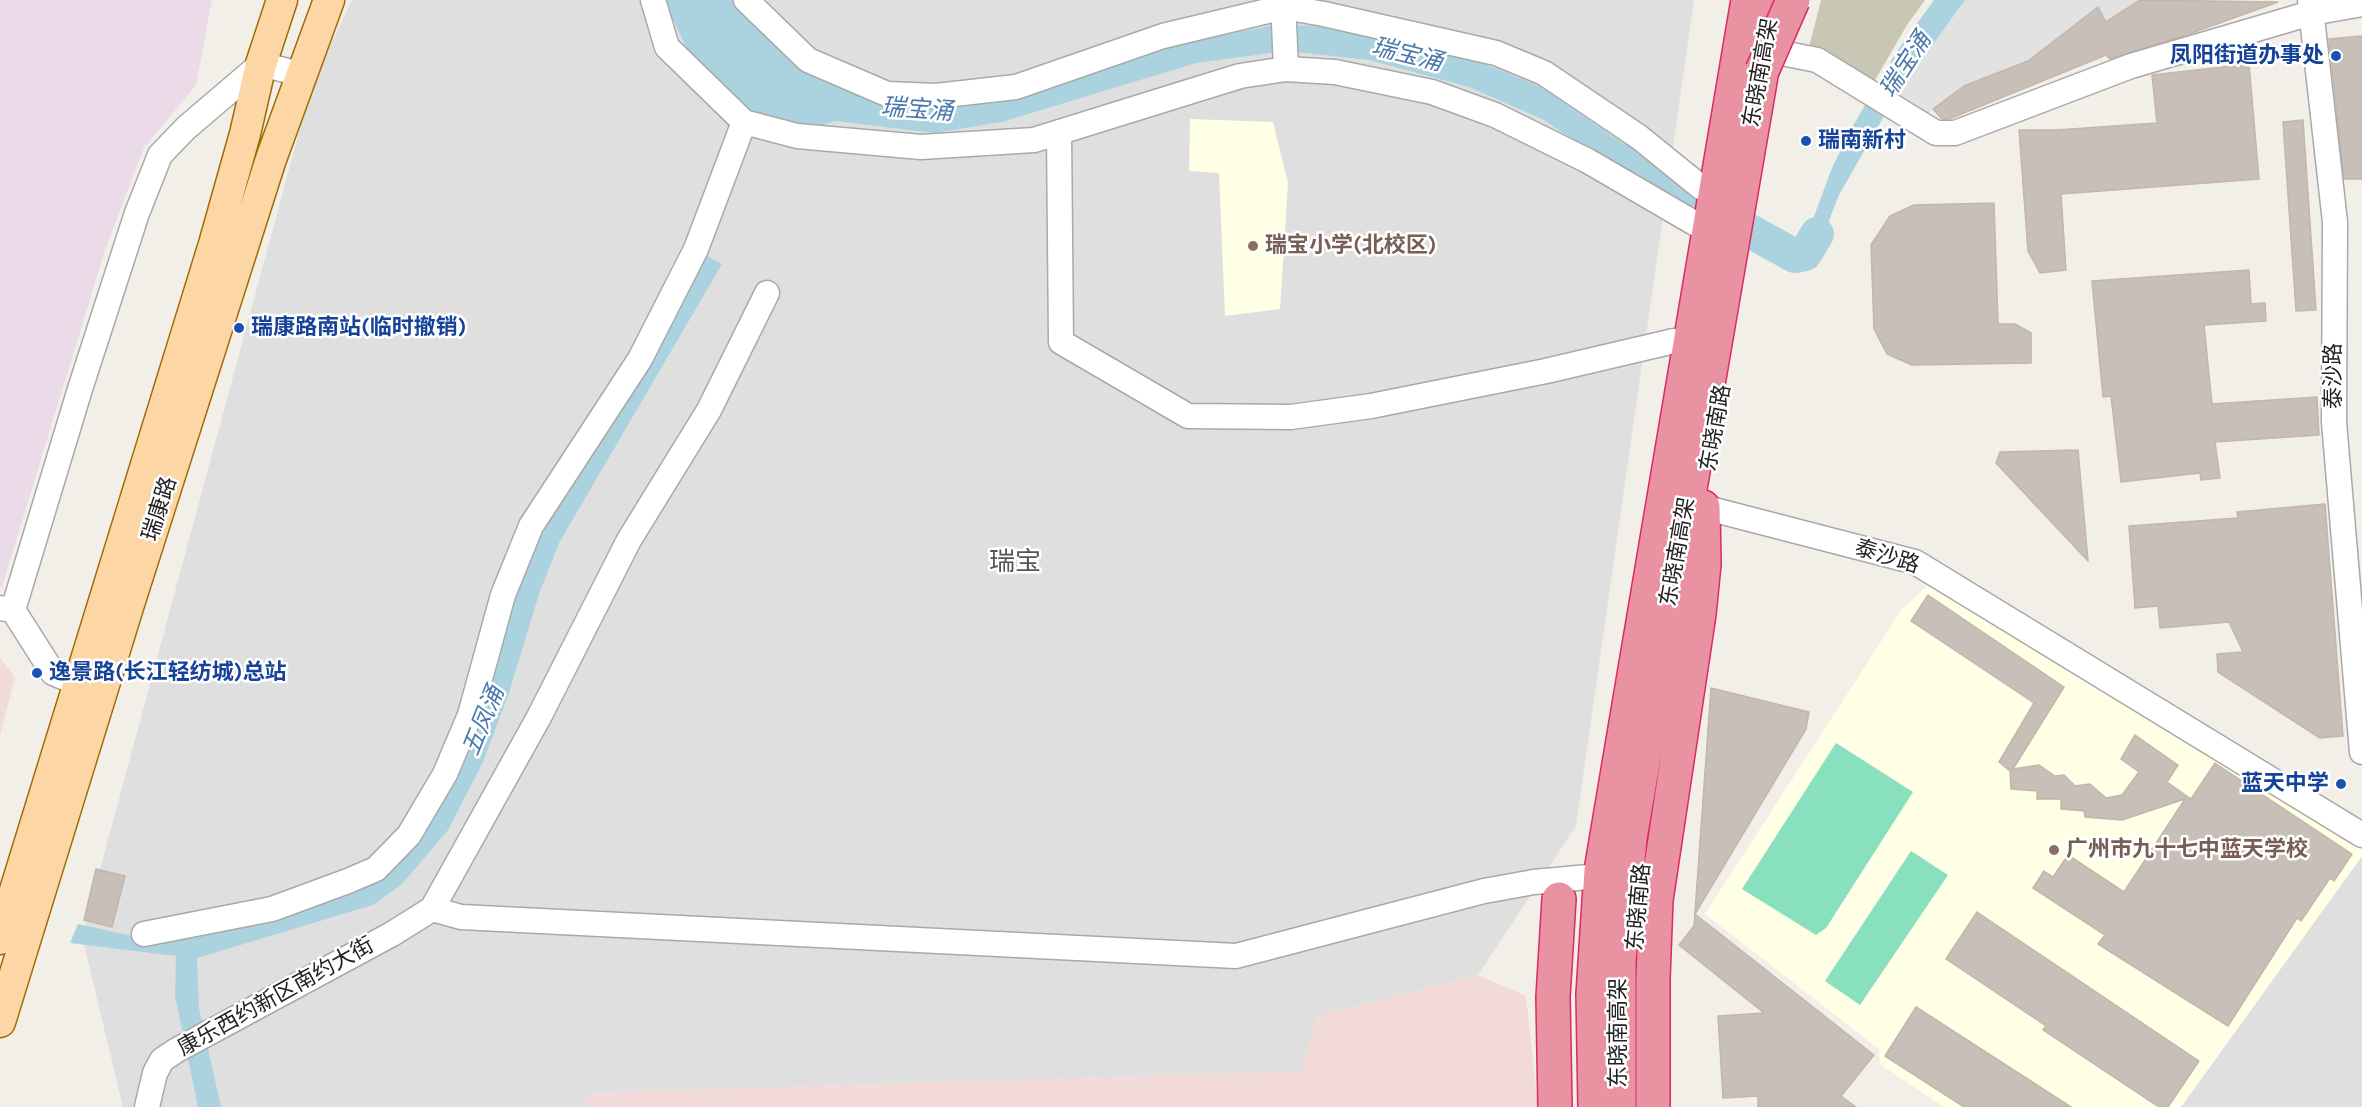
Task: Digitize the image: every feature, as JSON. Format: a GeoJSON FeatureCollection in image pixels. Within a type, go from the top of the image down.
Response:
{"type":"FeatureCollection","features":[{"type":"Feature","properties":{"kind":"highway","name":"东晓南高架"},"geometry":{"type":"LineString","coordinates":[[1595,1107],[1594,973],[1602,861],[1749,0]]}},
{"type":"Feature","properties":{"kind":"highway","name":"东晓南高架"},"geometry":{"type":"LineString","coordinates":[[1619,1107],[1619,973],[1628,856],[1772,62],[1774,0]]}},
{"type":"Feature","properties":{"kind":"highway"},"geometry":{"type":"LineString","coordinates":[[1772,62],[1792,0]]}},
{"type":"Feature","properties":{"kind":"highway"},"geometry":{"type":"LineString","coordinates":[[1653,1107],[1654,939],[1661,860],[1699,614],[1704,564],[1702,507]]}},
{"type":"Feature","properties":{"kind":"highway"},"geometry":{"type":"LineString","coordinates":[[1555,1107],[1553,998],[1559,899]]}},
{"type":"Feature","properties":{"kind":"main road","name":"瑞康路"},"geometry":{"type":"LineString","coordinates":[[0,1022],[90,688],[245,134],[261,64],[282,0]]}},
{"type":"Feature","properties":{"kind":"main road","name":"瑞康路"},"geometry":{"type":"LineString","coordinates":[[0,939],[90,688],[300,74],[328,0]]}},
{"type":"Feature","properties":{"kind":"main road"},"geometry":{"type":"LineString","coordinates":[[1580,1107],[1580,985],[1588,877],[1674,342],[1734,0]]}},
{"type":"Feature","properties":{"kind":"main road","name":"东晓南路"},"geometry":{"type":"LineString","coordinates":[[1634,1107],[1634,950],[1639,887],[1772,62]]}},
{"type":"Feature","properties":{"kind":"street"},"geometry":{"type":"LineString","coordinates":[[653,0],[667,47],[744,122],[797,136],[921,147],[1034,140],[1240,76],[1286,69],[1335,72],[1432,92],[1495,115],[1588,160],[1696,224]]}},
{"type":"Feature","properties":{"kind":"street"},"geometry":{"type":"LineString","coordinates":[[746,0],[808,60],[887,94],[936,96],[1016,87],[1163,36],[1283,4],[1496,53],[1544,73],[1639,137],[1702,188]]}},
{"type":"Feature","properties":{"kind":"street"},"geometry":{"type":"LineString","coordinates":[[1283,4],[1286,69]]}},
{"type":"Feature","properties":{"kind":"street"},"geometry":{"type":"LineString","coordinates":[[1772,62],[1817,60],[1936,134],[1955,133],[2131,66],[2311,7],[2362,4]]}},
{"type":"Feature","properties":{"kind":"street","name":"泰沙路"},"geometry":{"type":"LineString","coordinates":[[2311,7],[2335,222],[2334,422],[2362,752]]}},
{"type":"Feature","properties":{"kind":"street"},"geometry":{"type":"LineString","coordinates":[[90,688],[53,673],[7,609],[149,180],[160,155],[172,142],[261,64],[300,74]]}},
{"type":"Feature","properties":{"kind":"street"},"geometry":{"type":"LineString","coordinates":[[144,934],[272,909],[337,885],[376,869],[409,835],[445,774],[470,715],[503,595],[531,526],[640,359],[696,249],[744,122]]}},
{"type":"Feature","properties":{"kind":"street"},"geometry":{"type":"LineString","coordinates":[[1059,132],[1061,342],[1188,416],[1291,417],[1371,406],[1546,371],[1674,342]]}},
{"type":"Feature","properties":{"kind":"street"},"geometry":{"type":"LineString","coordinates":[[767,293],[709,410],[629,540],[539,717],[432,909],[460,917],[1236,956],[1484,891],[1533,882],[1588,877]]}},
{"type":"Feature","properties":{"kind":"street","name":"泰沙路"},"geometry":{"type":"LineString","coordinates":[[1702,507],[1915,562],[2362,835]]}},
{"type":"Feature","properties":{"kind":"street","name":"康乐西约新区南约大街"},"geometry":{"type":"LineString","coordinates":[[147,1107],[155,1073],[162,1060],[392,934],[432,909]]}},
{"type":"Feature","properties":{"kind":"shaded area"},"geometry":{"type":"Polygon","coordinates":[[[0,0],[212,0],[196,85],[144,148],[106,247],[2,587],[0,586],[0,0]]]}},
{"type":"Feature","properties":{"kind":"shaded area"},"geometry":{"type":"Polygon","coordinates":[[[352,0],[1694,0],[1576,826],[1478,975],[1317,1016],[1302,1071],[589,1093],[585,1107],[123,1107],[82,936],[312,84],[352,0]]]}},
{"type":"Feature","properties":{"kind":"shaded area"},"geometry":{"type":"Polygon","coordinates":[[[1821,0],[1925,0],[1907,25],[1871,87],[1809,47],[1821,0]]]}},
{"type":"Feature","properties":{"kind":"shaded area"},"geometry":{"type":"Polygon","coordinates":[[[1965,0],[2140,0],[2106,22],[2097,7],[2028,61],[1964,86],[1927,114],[1895,97],[1965,0]]]}},
{"type":"Feature","properties":{"kind":"shaded area","name":"瑞宝小学(北校区)"},"geometry":{"type":"Polygon","coordinates":[[[1190,119],[1273,122],[1288,183],[1280,309],[1225,316],[1219,173],[1189,171],[1190,119]]]}},
{"type":"Feature","properties":{"kind":"shaded area","name":"广州市九十七中蓝天学校"},"geometry":{"type":"Polygon","coordinates":[[[1930,584],[2362,845],[2362,856],[2181,1107],[1944,1107],[1880,1064],[1879,1049],[1705,914],[1902,609],[1930,584]]]}},
{"type":"Feature","properties":{"kind":"shaded area"},"geometry":{"type":"Polygon","coordinates":[[[0,658],[15,677],[0,735],[0,658]]]}},
{"type":"Feature","properties":{"kind":"shaded area"},"geometry":{"type":"Polygon","coordinates":[[[2362,856],[2362,1107],[2181,1107],[2362,856]]]}},
{"type":"Feature","properties":{"kind":"shaded area"},"geometry":{"type":"Polygon","coordinates":[[[1478,975],[1526,996],[1538,1107],[585,1107],[588,1093],[1301,1071],[1317,1016],[1478,975]]]}},
{"type":"Feature","properties":{"kind":"green space"},"geometry":{"type":"Polygon","coordinates":[[[1836,743],[1913,792],[1826,928],[1816,935],[1742,889],[1836,743]]]}},
{"type":"Feature","properties":{"kind":"green space"},"geometry":{"type":"Polygon","coordinates":[[[1911,851],[1948,875],[1860,1005],[1825,981],[1911,851]]]}},
{"type":"Feature","properties":{"kind":"water"},"geometry":{"type":"Polygon","coordinates":[[[664,0],[733,0],[751,19],[888,100],[1280,24],[1370,30],[1440,46],[1539,86],[1672,177],[1665,201],[1544,120],[1469,87],[1369,60],[1286,51],[1196,63],[1002,122],[934,133],[835,121],[809,130],[754,119],[695,66],[664,0]]]}},
{"type":"Feature","properties":{"kind":"water"},"geometry":{"type":"Polygon","coordinates":[[[1934,0],[1965,0],[1895,97],[1839,195],[1813,261],[1800,271],[1782,269],[1786,240],[1804,243],[1832,168],[1851,129],[1897,51],[1934,0]]]}},
{"type":"Feature","properties":{"kind":"water","name":"五凤涌"},"geometry":{"type":"Polygon","coordinates":[[[701,253],[722,264],[559,543],[539,594],[508,696],[482,764],[448,830],[402,884],[373,905],[197,958],[199,1008],[221,1107],[198,1107],[175,996],[176,956],[70,943],[78,924],[146,939],[255,921],[412,836],[534,529],[701,253]]]}},
{"type":"Feature","properties":{"kind":"building"},"geometry":{"type":"Polygon","coordinates":[[[2140,0],[2278,2],[2110,59],[2106,55],[1949,119],[1942,119],[1933,109],[1964,86],[2028,61],[2098,7],[2106,22],[2140,0]]]}},
{"type":"Feature","properties":{"kind":"building"},"geometry":{"type":"Polygon","coordinates":[[[2362,36],[2362,179],[2344,179],[2329,39],[2362,36]]]}},
{"type":"Feature","properties":{"kind":"building"},"geometry":{"type":"Polygon","coordinates":[[[2249,64],[2259,179],[2061,194],[2066,270],[2040,273],[2028,251],[2019,130],[2057,130],[2157,123],[2152,75],[2249,64]]]}},
{"type":"Feature","properties":{"kind":"building"},"geometry":{"type":"Polygon","coordinates":[[[2303,120],[2316,310],[2296,311],[2283,122],[2303,120]]]}},
{"type":"Feature","properties":{"kind":"building"},"geometry":{"type":"Polygon","coordinates":[[[1994,203],[1998,324],[2015,324],[2031,333],[2031,363],[1912,365],[1887,354],[1874,329],[1871,245],[1890,216],[1914,205],[1994,203]]]}},
{"type":"Feature","properties":{"kind":"building"},"geometry":{"type":"Polygon","coordinates":[[[2249,270],[2251,304],[2265,303],[2266,321],[2204,325],[2212,404],[2317,397],[2319,435],[2215,442],[2220,478],[2201,480],[2200,473],[2121,482],[2111,396],[2103,397],[2092,281],[2249,270]]]}},
{"type":"Feature","properties":{"kind":"building"},"geometry":{"type":"Polygon","coordinates":[[[2078,450],[2088,561],[1996,463],[2000,452],[2078,450]]]}},
{"type":"Feature","properties":{"kind":"building"},"geometry":{"type":"Polygon","coordinates":[[[2325,504],[2343,736],[2320,738],[2218,672],[2217,654],[2243,652],[2229,622],[2160,628],[2158,606],[2135,608],[2129,526],[2238,518],[2237,512],[2325,504]]]}},
{"type":"Feature","properties":{"kind":"building"},"geometry":{"type":"Polygon","coordinates":[[[1928,595],[2064,687],[2013,769],[2039,765],[2055,776],[2064,775],[2075,786],[2090,784],[2106,798],[2122,795],[2139,772],[2121,759],[2135,735],[2178,765],[2167,782],[2191,799],[2215,763],[2352,854],[2334,881],[2330,878],[2301,921],[2297,918],[2228,1026],[2098,944],[2105,935],[2033,888],[2044,871],[2053,877],[2068,855],[2124,892],[2185,799],[2122,820],[2085,817],[2084,811],[2061,809],[2061,799],[2037,799],[2037,791],[2011,789],[2010,771],[1999,762],[2034,703],[1911,621],[1928,595]]]}},
{"type":"Feature","properties":{"kind":"building"},"geometry":{"type":"Polygon","coordinates":[[[1711,688],[1809,712],[1806,729],[1695,914],[1874,1055],[1841,1096],[1856,1107],[1758,1107],[1758,1096],[1723,1098],[1718,1016],[1764,1013],[1679,945],[1694,926],[1711,688]]]}},
{"type":"Feature","properties":{"kind":"building"},"geometry":{"type":"Polygon","coordinates":[[[96,869],[125,876],[112,927],[84,920],[96,869]]]}},
{"type":"Feature","properties":{"kind":"building"},"geometry":{"type":"Polygon","coordinates":[[[1977,912],[2199,1061],[2168,1107],[2159,1107],[2043,1030],[2046,1026],[1946,959],[1977,912]]]}},
{"type":"Feature","properties":{"kind":"building"},"geometry":{"type":"Polygon","coordinates":[[[1916,1007],[2071,1107],[1964,1107],[1885,1056],[1916,1007]]]}},
{"type":"Feature","properties":{"kind":"waterway","name":"瑞宝涌"},"geometry":{"type":"LineString","coordinates":[[1630,160],[1659,181],[1795,256],[1805,254],[1817,234]]}},
{"type":"Feature","properties":{"kind":"place","name":"凤阳街道办事处"},"geometry":{"type":"Point","coordinates":[2336,56]}},
{"type":"Feature","properties":{"kind":"place","name":"瑞南新村"},"geometry":{"type":"Point","coordinates":[1806,141]}},
{"type":"Feature","properties":{"kind":"place","name":"瑞宝小学(北校区)"},"geometry":{"type":"Point","coordinates":[1253,246]}},
{"type":"Feature","properties":{"kind":"place","name":"瑞康路南站(临时撤销)"},"geometry":{"type":"Point","coordinates":[239,328]}},
{"type":"Feature","properties":{"kind":"place","name":"逸景路(长江轻纺城)总站"},"geometry":{"type":"Point","coordinates":[37,673]}},
{"type":"Feature","properties":{"kind":"place","name":"蓝天中学"},"geometry":{"type":"Point","coordinates":[2341,784]}},
{"type":"Feature","properties":{"kind":"place","name":"广州市九十七中蓝天学校"},"geometry":{"type":"Point","coordinates":[2054,850]}},
{"type":"Feature","properties":{"kind":"district","name":"瑞宝"},"geometry":{"type":"Point","coordinates":[1015,563]}}]}
